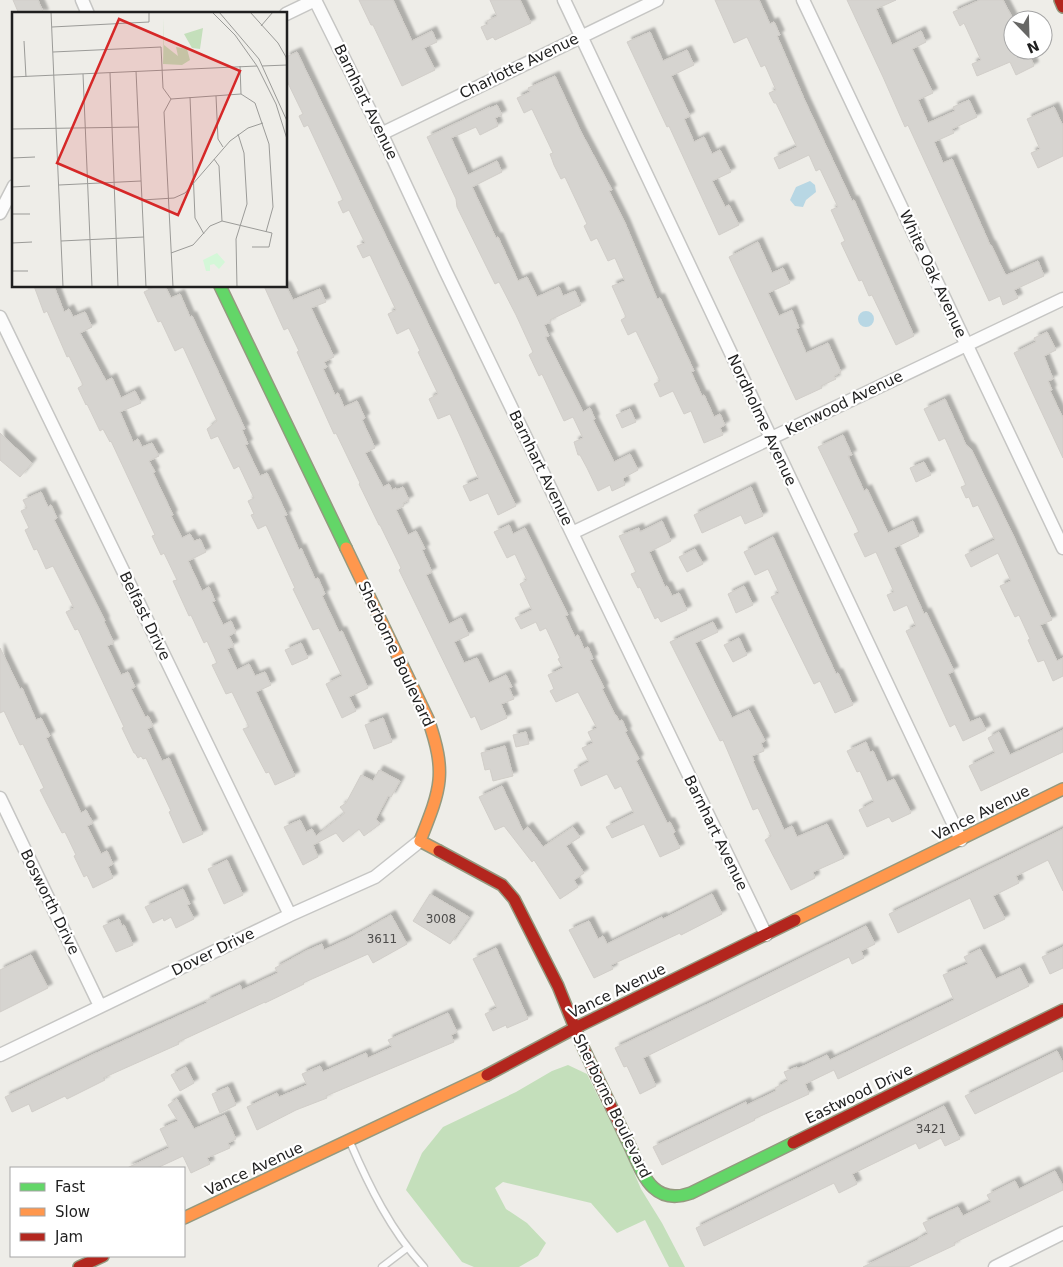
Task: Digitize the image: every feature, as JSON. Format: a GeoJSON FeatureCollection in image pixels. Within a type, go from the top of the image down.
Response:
{"type":"FeatureCollection","features":[{"type":"Feature","properties":{"kind":"street"},"geometry":{"type":"LineString","coordinates":[[82,0],[87,12]]}},
{"type":"Feature","properties":{"kind":"street"},"geometry":{"type":"LineString","coordinates":[[288,13],[315,0]]}},
{"type":"Feature","properties":{"kind":"street","name":"Barnhart Avenue"},"geometry":{"type":"LineString","coordinates":[[315,0],[766,935]]}},
{"type":"Feature","properties":{"kind":"street","name":"Nordholme Avenue"},"geometry":{"type":"LineString","coordinates":[[564,0],[961,840]]}},
{"type":"Feature","properties":{"kind":"street","name":"Charlotte Avenue"},"geometry":{"type":"LineString","coordinates":[[381,134],[657,0]]}},
{"type":"Feature","properties":{"kind":"street","name":"White Oak Avenue"},"geometry":{"type":"LineString","coordinates":[[803,0],[1063,548]]}},
{"type":"Feature","properties":{"kind":"street"},"geometry":{"type":"LineString","coordinates":[[1060,0],[1063,7]]}},
{"type":"Feature","properties":{"kind":"street"},"geometry":{"type":"LineString","coordinates":[[0,213],[12,190]]}},
{"type":"Feature","properties":{"kind":"street","name":"Sherborne Boulevard"},"geometry":{"type":"LineString","coordinates":[[221,288],[428,718],[440,761],[440,786],[420,841],[502,885],[514,899],[558,986],[575,1028],[648,1183],[658,1193],[667,1196]]}},
{"type":"Feature","properties":{"kind":"street","name":"Kenwood Avenue"},"geometry":{"type":"LineString","coordinates":[[572,533],[1063,299]]}},
{"type":"Feature","properties":{"kind":"street","name":"Belfast Drive"},"geometry":{"type":"LineString","coordinates":[[0,317],[290,915]]}},
{"type":"Feature","properties":{"kind":"street","name":"Vance Avenue"},"geometry":{"type":"LineString","coordinates":[[185,1218],[481,1079],[575,1028],[1063,789]]}},
{"type":"Feature","properties":{"kind":"street","name":"Bosworth Drive"},"geometry":{"type":"LineString","coordinates":[[0,798],[100,1006]]}},
{"type":"Feature","properties":{"kind":"street","name":"Dover Drive"},"geometry":{"type":"LineString","coordinates":[[0,1055],[290,915],[375,877],[420,841]]}},
{"type":"Feature","properties":{"kind":"street","name":"Eastwood Drive"},"geometry":{"type":"LineString","coordinates":[[667,1196],[676,1197],[689,1194],[739,1171],[1063,1010]]}},
{"type":"Feature","properties":{"kind":"street"},"geometry":{"type":"LineString","coordinates":[[1001,1266],[1063,1233]]}},
{"type":"Feature","properties":{"kind":"street"},"geometry":{"type":"LineString","coordinates":[[79,1267],[101,1257]]}},
{"type":"Feature","properties":{"kind":"lane"},"geometry":{"type":"LineString","coordinates":[[349,1140],[364,1174],[407,1248],[424,1267]]}},
{"type":"Feature","properties":{"kind":"lane"},"geometry":{"type":"LineString","coordinates":[[382,1267],[407,1248]]}},
{"type":"Feature","properties":{"kind":"green space"},"geometry":{"type":"Polygon","coordinates":[[[568,1065],[587,1074],[623,1147],[641,1189],[662,1223],[685,1267],[669,1267],[645,1220],[617,1233],[591,1203],[503,1182],[495,1188],[506,1209],[527,1223],[546,1243],[538,1256],[519,1267],[474,1267],[462,1262],[406,1190],[422,1153],[443,1127],[516,1092],[552,1071],[568,1065]]]}},
{"type":"Feature","properties":{"kind":"water"},"geometry":{"type":"Polygon","coordinates":[[[810,181],[815,185],[816,192],[806,200],[803,207],[795,206],[790,200],[796,187],[810,181]]]}},
{"type":"Feature","properties":{"kind":"water"},"geometry":{"type":"Polygon","coordinates":[[[866,311],[872,313],[874,319],[872,325],[866,327],[860,325],[858,319],[860,313],[866,311]]]}},
{"type":"Feature","properties":{"kind":"building"},"geometry":{"type":"Polygon","coordinates":[[[13,0],[38,0],[43,12],[18,12],[13,0]]]}},
{"type":"Feature","properties":{"kind":"building"},"geometry":{"type":"Polygon","coordinates":[[[359,0],[393,0],[412,41],[432,31],[437,42],[424,48],[435,70],[402,86],[359,0]]]}},
{"type":"Feature","properties":{"kind":"building"},"geometry":{"type":"Polygon","coordinates":[[[490,0],[520,0],[531,23],[495,40],[493,37],[487,40],[481,27],[488,24],[487,21],[497,16],[490,0]]]}},
{"type":"Feature","properties":{"kind":"building"},"geometry":{"type":"Polygon","coordinates":[[[715,0],[759,0],[770,24],[774,22],[780,35],[777,36],[805,101],[852,201],[854,200],[914,336],[896,345],[872,295],[869,296],[862,280],[859,281],[841,243],[845,241],[831,210],[838,207],[820,169],[816,171],[809,155],[779,169],[774,158],[797,147],[776,103],[774,103],[769,93],[776,90],[765,65],[761,67],[747,37],[734,43],[715,0]]]}},
{"type":"Feature","properties":{"kind":"building"},"geometry":{"type":"Polygon","coordinates":[[[847,0],[896,0],[876,9],[892,45],[921,31],[926,42],[912,49],[933,93],[918,100],[928,123],[955,111],[953,107],[969,100],[977,117],[952,129],[954,133],[934,142],[943,163],[952,159],[1005,274],[1007,275],[1038,261],[1044,276],[1014,290],[1018,298],[1003,305],[1000,296],[989,301],[908,125],[905,127],[847,0]]]}},
{"type":"Feature","properties":{"kind":"building"},"geometry":{"type":"Polygon","coordinates":[[[980,0],[1003,0],[1008,10],[1003,10],[1003,60],[1032,60],[1034,66],[1016,75],[1010,62],[977,76],[972,64],[981,60],[964,23],[960,26],[953,12],[980,0]]]}},
{"type":"Feature","properties":{"kind":"building"},"geometry":{"type":"Polygon","coordinates":[[[650,32],[663,61],[687,50],[694,65],[671,76],[690,116],[684,119],[694,142],[704,137],[712,154],[720,150],[731,172],[712,181],[725,207],[729,205],[739,225],[719,235],[669,126],[667,127],[627,42],[650,32]]]}},
{"type":"Feature","properties":{"kind":"building"},"geometry":{"type":"Polygon","coordinates":[[[297,52],[516,506],[498,515],[488,493],[470,501],[463,486],[479,479],[450,414],[438,419],[429,399],[438,394],[418,352],[420,351],[409,328],[397,334],[388,314],[396,310],[370,255],[363,258],[357,246],[365,243],[349,210],[343,213],[338,202],[343,200],[308,125],[304,127],[299,116],[303,114],[288,83],[288,56],[297,52]]]}},
{"type":"Feature","properties":{"kind":"building"},"geometry":{"type":"Polygon","coordinates":[[[555,76],[581,132],[612,190],[609,191],[625,223],[657,299],[660,298],[694,371],[691,372],[702,396],[704,395],[714,417],[720,414],[725,425],[720,428],[723,435],[704,443],[691,411],[684,414],[673,391],[660,397],[654,384],[660,381],[636,331],[628,335],[621,320],[626,317],[612,286],[625,281],[615,258],[608,261],[597,238],[591,241],[584,226],[587,224],[565,177],[561,179],[554,165],[550,154],[553,153],[532,109],[524,113],[517,98],[530,92],[528,88],[555,76]]]}},
{"type":"Feature","properties":{"kind":"building"},"geometry":{"type":"Polygon","coordinates":[[[497,105],[502,115],[495,118],[498,126],[480,135],[476,127],[451,138],[468,175],[497,161],[502,172],[472,187],[518,281],[527,277],[537,297],[559,287],[563,296],[575,291],[581,305],[550,320],[551,322],[544,325],[549,336],[545,337],[583,412],[590,408],[595,419],[593,420],[614,462],[630,454],[638,470],[623,479],[625,485],[612,491],[610,485],[598,491],[580,455],[578,455],[574,442],[583,438],[573,417],[564,421],[542,374],[539,376],[529,355],[533,352],[516,315],[499,282],[495,284],[457,207],[456,199],[427,137],[497,105]]]}},
{"type":"Feature","properties":{"kind":"building"},"geometry":{"type":"Polygon","coordinates":[[[1054,107],[1063,126],[1063,156],[1038,168],[1031,153],[1040,149],[1027,119],[1054,107]]]}},
{"type":"Feature","properties":{"kind":"building"},"geometry":{"type":"Polygon","coordinates":[[[758,242],[772,273],[783,268],[790,283],[768,293],[779,316],[792,310],[799,328],[796,329],[806,353],[828,343],[841,372],[834,376],[836,379],[821,386],[822,388],[796,400],[729,257],[758,242]]]}},
{"type":"Feature","properties":{"kind":"building"},"geometry":{"type":"Polygon","coordinates":[[[35,288],[55,288],[64,312],[69,309],[73,317],[85,312],[92,327],[80,333],[106,381],[112,378],[121,398],[135,391],[141,403],[120,412],[133,442],[138,439],[142,447],[152,443],[159,456],[149,461],[182,538],[190,534],[194,541],[200,539],[206,552],[188,561],[202,591],[209,587],[215,601],[212,602],[223,625],[231,621],[236,632],[229,636],[234,646],[227,649],[237,670],[249,664],[255,676],[265,672],[271,685],[256,692],[295,776],[275,785],[269,772],[266,773],[243,729],[249,727],[232,692],[226,694],[212,665],[217,663],[207,641],[204,643],[191,615],[189,616],[173,581],[177,580],[164,553],[161,555],[152,536],[155,535],[111,441],[103,429],[100,431],[86,405],[78,388],[83,385],[69,356],[67,357],[47,311],[44,313],[35,288]]]}},
{"type":"Feature","properties":{"kind":"building"},"geometry":{"type":"Polygon","coordinates":[[[152,288],[166,288],[171,298],[180,294],[245,429],[242,430],[248,444],[245,445],[260,476],[267,473],[287,515],[284,516],[299,550],[301,548],[315,579],[318,578],[325,594],[322,596],[339,632],[342,631],[368,688],[349,697],[356,711],[342,718],[326,684],[342,676],[319,628],[313,630],[293,589],[295,588],[266,525],[258,529],[251,515],[254,514],[248,501],[254,498],[239,466],[234,469],[218,436],[211,439],[207,429],[217,421],[183,347],[175,351],[161,321],[158,322],[144,292],[152,288]]]}},
{"type":"Feature","properties":{"kind":"building"},"geometry":{"type":"Polygon","coordinates":[[[265,288],[287,288],[293,300],[320,289],[326,302],[311,308],[334,357],[324,362],[327,367],[323,369],[335,395],[338,393],[344,407],[357,401],[365,418],[362,420],[375,448],[365,453],[383,487],[389,484],[392,490],[396,488],[396,490],[403,487],[409,500],[403,503],[404,506],[396,510],[408,535],[416,531],[425,549],[422,550],[432,572],[426,575],[449,624],[461,618],[469,635],[454,642],[464,663],[477,658],[489,683],[506,675],[512,687],[509,688],[514,699],[501,704],[507,718],[481,730],[475,716],[471,718],[399,570],[401,568],[336,433],[334,434],[288,328],[284,330],[265,288]]]}},
{"type":"Feature","properties":{"kind":"building"},"geometry":{"type":"Polygon","coordinates":[[[1047,332],[1056,350],[1044,356],[1053,379],[1048,381],[1052,390],[1050,391],[1063,418],[1063,458],[1014,353],[1036,342],[1034,338],[1047,332]]]}},
{"type":"Feature","properties":{"kind":"building"},"geometry":{"type":"Polygon","coordinates":[[[945,399],[966,445],[971,449],[1013,535],[1052,620],[1040,625],[1057,661],[1063,658],[1063,676],[1053,681],[1044,660],[1038,662],[1019,615],[1015,617],[1000,586],[1011,581],[998,553],[971,567],[965,555],[995,540],[978,505],[973,507],[969,497],[966,498],[961,487],[966,485],[945,438],[939,441],[924,409],[945,399]]]}},
{"type":"Feature","properties":{"kind":"building"},"geometry":{"type":"Polygon","coordinates":[[[630,409],[636,422],[622,428],[616,415],[630,409]]]}},
{"type":"Feature","properties":{"kind":"building"},"geometry":{"type":"Polygon","coordinates":[[[0,433],[32,463],[20,477],[0,460],[0,433]]]}},
{"type":"Feature","properties":{"kind":"building"},"geometry":{"type":"Polygon","coordinates":[[[843,435],[852,455],[848,456],[864,491],[867,489],[888,533],[913,521],[919,536],[894,548],[924,614],[926,612],[954,671],[948,674],[970,722],[980,718],[986,730],[963,741],[955,724],[950,727],[906,631],[916,626],[907,605],[894,611],[887,595],[894,592],[876,552],[865,557],[854,534],[859,532],[818,447],[843,435]]]}},
{"type":"Feature","properties":{"kind":"building"},"geometry":{"type":"Polygon","coordinates":[[[924,462],[931,475],[916,482],[910,468],[924,462]]]}},
{"type":"Feature","properties":{"kind":"building"},"geometry":{"type":"Polygon","coordinates":[[[751,487],[763,516],[745,524],[741,515],[702,533],[694,515],[751,487]]]}},
{"type":"Feature","properties":{"kind":"building"},"geometry":{"type":"Polygon","coordinates":[[[41,492],[48,507],[51,505],[57,518],[54,520],[105,621],[114,643],[107,646],[121,675],[128,672],[135,687],[131,689],[145,717],[148,716],[153,726],[147,729],[162,761],[169,758],[203,834],[183,843],[169,812],[171,811],[146,758],[143,759],[141,756],[138,758],[134,753],[122,728],[124,727],[78,629],[75,630],[66,612],[74,608],[53,566],[46,569],[37,549],[34,550],[25,530],[29,528],[21,511],[27,508],[23,500],[41,492]]]}},
{"type":"Feature","properties":{"kind":"building"},"geometry":{"type":"Polygon","coordinates":[[[662,521],[671,541],[649,552],[665,587],[667,586],[672,596],[679,593],[687,610],[661,622],[658,617],[655,619],[640,587],[638,588],[631,574],[636,572],[619,536],[639,528],[640,532],[662,521]]]}},
{"type":"Feature","properties":{"kind":"building"},"geometry":{"type":"Polygon","coordinates":[[[509,525],[513,534],[525,528],[568,615],[565,616],[575,637],[578,635],[584,649],[588,647],[593,659],[590,660],[604,688],[602,689],[615,715],[619,721],[622,720],[627,731],[625,732],[639,759],[636,761],[667,823],[670,822],[675,832],[673,834],[680,848],[660,857],[644,824],[612,838],[606,827],[634,813],[621,786],[615,789],[607,774],[581,786],[574,770],[589,762],[582,748],[593,743],[588,732],[597,728],[578,692],[556,702],[550,691],[554,689],[548,675],[563,668],[546,628],[540,631],[536,622],[521,629],[515,618],[532,610],[520,584],[527,580],[515,554],[507,558],[494,532],[509,525]]]}},
{"type":"Feature","properties":{"kind":"building"},"geometry":{"type":"Polygon","coordinates":[[[773,537],[836,674],[838,673],[853,705],[835,713],[820,681],[814,684],[771,597],[779,593],[768,569],[755,575],[744,552],[773,537]]]}},
{"type":"Feature","properties":{"kind":"building"},"geometry":{"type":"Polygon","coordinates":[[[695,549],[703,564],[687,572],[679,557],[695,549]]]}},
{"type":"Feature","properties":{"kind":"building"},"geometry":{"type":"Polygon","coordinates":[[[744,586],[753,605],[736,613],[728,594],[744,586]]]}},
{"type":"Feature","properties":{"kind":"building"},"geometry":{"type":"Polygon","coordinates":[[[713,622],[718,632],[695,643],[732,718],[749,710],[765,741],[761,743],[764,751],[752,756],[753,762],[784,830],[792,826],[797,837],[827,824],[844,858],[813,872],[815,878],[791,890],[765,840],[771,836],[758,808],[753,810],[723,740],[720,741],[670,642],[713,622]]]}},
{"type":"Feature","properties":{"kind":"building"},"geometry":{"type":"Polygon","coordinates":[[[739,638],[747,655],[733,662],[724,645],[739,638]]]}},
{"type":"Feature","properties":{"kind":"building"},"geometry":{"type":"Polygon","coordinates":[[[301,643],[308,658],[292,665],[285,650],[301,643]]]}},
{"type":"Feature","properties":{"kind":"building"},"geometry":{"type":"Polygon","coordinates":[[[0,648],[20,689],[22,688],[36,720],[41,718],[50,736],[46,738],[81,813],[86,810],[93,823],[87,826],[101,854],[107,851],[113,864],[108,867],[113,878],[93,888],[87,875],[84,877],[65,832],[62,833],[40,790],[44,788],[23,744],[20,745],[4,711],[0,713],[0,648]]]}},
{"type":"Feature","properties":{"kind":"building"},"geometry":{"type":"Polygon","coordinates":[[[383,718],[392,742],[374,749],[365,725],[383,718]]]}},
{"type":"Feature","properties":{"kind":"building"},"geometry":{"type":"Polygon","coordinates":[[[1063,730],[1063,752],[981,791],[969,766],[995,753],[988,738],[999,732],[1010,755],[1063,730]]]}},
{"type":"Feature","properties":{"kind":"building"},"geometry":{"type":"Polygon","coordinates":[[[526,732],[529,744],[516,747],[513,735],[526,732]]]}},
{"type":"Feature","properties":{"kind":"building"},"geometry":{"type":"Polygon","coordinates":[[[866,742],[870,752],[873,751],[887,782],[894,779],[911,813],[892,822],[889,817],[867,827],[859,810],[874,802],[860,771],[857,772],[847,751],[866,742]]]}},
{"type":"Feature","properties":{"kind":"building"},"geometry":{"type":"Polygon","coordinates":[[[505,746],[513,776],[493,781],[490,769],[485,770],[481,753],[505,746]]]}},
{"type":"Feature","properties":{"kind":"building"},"geometry":{"type":"Polygon","coordinates":[[[379,770],[400,781],[391,797],[388,796],[376,819],[380,824],[364,836],[359,829],[343,842],[336,833],[313,845],[318,857],[303,865],[284,827],[300,820],[306,832],[312,829],[316,836],[345,813],[340,807],[346,803],[361,775],[373,781],[379,770]]]}},
{"type":"Feature","properties":{"kind":"building"},"geometry":{"type":"Polygon","coordinates":[[[502,786],[523,831],[528,827],[543,847],[573,827],[580,837],[566,846],[584,873],[574,880],[578,887],[560,899],[534,860],[532,862],[504,826],[495,830],[479,797],[502,786]]]}},
{"type":"Feature","properties":{"kind":"building"},"geometry":{"type":"Polygon","coordinates":[[[1063,829],[1063,891],[1048,860],[1016,876],[1019,883],[993,896],[1005,919],[984,929],[970,898],[898,933],[889,914],[1063,829]]]}},
{"type":"Feature","properties":{"kind":"building"},"geometry":{"type":"Polygon","coordinates":[[[227,860],[243,895],[224,904],[208,869],[227,860]]]}},
{"type":"Feature","properties":{"kind":"building"},"geometry":{"type":"Polygon","coordinates":[[[183,889],[190,904],[187,905],[194,919],[176,928],[171,917],[164,921],[163,918],[153,923],[145,907],[183,889]]]}},
{"type":"Feature","properties":{"kind":"building"},"geometry":{"type":"Polygon","coordinates":[[[430,894],[469,917],[450,944],[413,921],[430,894]]]}},
{"type":"Feature","properties":{"kind":"building"},"geometry":{"type":"Polygon","coordinates":[[[712,894],[722,914],[681,935],[680,933],[611,965],[613,969],[594,978],[569,930],[589,921],[598,939],[603,936],[607,944],[662,917],[663,919],[712,894]]]}},
{"type":"Feature","properties":{"kind":"building"},"geometry":{"type":"Polygon","coordinates":[[[391,915],[407,944],[373,963],[368,954],[103,1078],[105,1080],[67,1099],[65,1096],[32,1112],[29,1104],[12,1112],[5,1097],[207,1003],[206,1001],[240,985],[242,990],[278,973],[275,968],[306,951],[322,944],[324,950],[391,915]]]}},
{"type":"Feature","properties":{"kind":"building"},"geometry":{"type":"Polygon","coordinates":[[[119,919],[122,926],[124,925],[133,945],[116,952],[103,926],[119,919]]]}},
{"type":"Feature","properties":{"kind":"building"},"geometry":{"type":"Polygon","coordinates":[[[866,926],[875,944],[861,951],[864,958],[852,964],[849,957],[643,1058],[656,1086],[640,1094],[627,1066],[624,1067],[615,1048],[866,926]]]}},
{"type":"Feature","properties":{"kind":"building"},"geometry":{"type":"Polygon","coordinates":[[[1063,947],[1063,968],[1050,974],[1042,957],[1063,947]]]}},
{"type":"Feature","properties":{"kind":"building"},"geometry":{"type":"Polygon","coordinates":[[[496,948],[528,1019],[507,1028],[506,1025],[493,1031],[485,1014],[497,1008],[473,959],[496,948]]]}},
{"type":"Feature","properties":{"kind":"building"},"geometry":{"type":"Polygon","coordinates":[[[980,949],[996,979],[1020,968],[1029,986],[838,1079],[834,1070],[805,1084],[809,1094],[662,1165],[653,1147],[746,1102],[747,1105],[776,1091],[775,1088],[788,1081],[784,1072],[797,1067],[797,1069],[827,1055],[830,1060],[954,1000],[943,975],[968,964],[964,957],[980,949]]]}},
{"type":"Feature","properties":{"kind":"building"},"geometry":{"type":"Polygon","coordinates":[[[31,955],[48,988],[0,1012],[0,970],[31,955]]]}},
{"type":"Feature","properties":{"kind":"building"},"geometry":{"type":"Polygon","coordinates":[[[448,1013],[457,1032],[451,1035],[454,1042],[326,1096],[327,1098],[296,1110],[257,1130],[247,1107],[277,1093],[279,1097],[307,1085],[302,1074],[320,1066],[323,1072],[366,1053],[368,1058],[392,1047],[388,1040],[448,1013]]]}},
{"type":"Feature","properties":{"kind":"building"},"geometry":{"type":"Polygon","coordinates":[[[1057,1051],[1063,1063],[1063,1071],[975,1114],[965,1096],[1057,1051]]]}},
{"type":"Feature","properties":{"kind":"building"},"geometry":{"type":"Polygon","coordinates":[[[186,1067],[194,1083],[180,1091],[171,1075],[186,1067]]]}},
{"type":"Feature","properties":{"kind":"building"},"geometry":{"type":"Polygon","coordinates":[[[228,1087],[236,1105],[220,1113],[212,1094],[228,1087]]]}},
{"type":"Feature","properties":{"kind":"building"},"geometry":{"type":"Polygon","coordinates":[[[177,1099],[194,1129],[225,1115],[236,1139],[228,1143],[230,1148],[207,1158],[210,1164],[191,1173],[183,1156],[159,1167],[129,1167],[169,1148],[160,1129],[178,1121],[168,1105],[177,1099]]]}},
{"type":"Feature","properties":{"kind":"building"},"geometry":{"type":"Polygon","coordinates":[[[944,1106],[960,1139],[945,1146],[941,1138],[919,1149],[916,1143],[852,1174],[857,1184],[839,1193],[834,1183],[704,1246],[696,1228],[944,1106]]]}},
{"type":"Feature","properties":{"kind":"building"},"geometry":{"type":"Polygon","coordinates":[[[1055,1171],[1063,1186],[1063,1190],[954,1243],[955,1245],[908,1267],[863,1267],[928,1234],[923,1223],[958,1207],[963,1216],[991,1202],[987,1195],[1015,1181],[1019,1189],[1055,1171]]]}},
{"type":"Feature","properties":{"kind":"traffic: fast"},"geometry":{"type":"LineString","coordinates":[[221,288],[346,548]]}},
{"type":"Feature","properties":{"kind":"traffic: fast"},"geometry":{"type":"LineString","coordinates":[[626,1138],[648,1182],[665,1195],[677,1196],[691,1193],[793,1143]]}},
{"type":"Feature","properties":{"kind":"traffic: slow"},"geometry":{"type":"LineString","coordinates":[[346,548],[428,719],[434,738],[438,754],[439,781],[433,807],[420,841],[439,851]]}},
{"type":"Feature","properties":{"kind":"traffic: slow"},"geometry":{"type":"LineString","coordinates":[[795,920],[1063,789]]}},
{"type":"Feature","properties":{"kind":"traffic: slow"},"geometry":{"type":"LineString","coordinates":[[185,1218],[487,1075]]}},
{"type":"Feature","properties":{"kind":"traffic: jam"},"geometry":{"type":"LineString","coordinates":[[1060,0],[1063,7]]}},
{"type":"Feature","properties":{"kind":"traffic: jam"},"geometry":{"type":"LineString","coordinates":[[439,851],[502,885],[514,899],[558,986],[581,1043],[626,1138]]}},
{"type":"Feature","properties":{"kind":"traffic: jam"},"geometry":{"type":"LineString","coordinates":[[487,1075],[575,1028],[795,920]]}},
{"type":"Feature","properties":{"kind":"traffic: jam"},"geometry":{"type":"LineString","coordinates":[[793,1143],[1063,1010]]}},
{"type":"Feature","properties":{"kind":"traffic: jam"},"geometry":{"type":"LineString","coordinates":[[79,1267],[101,1257]]}}]}
